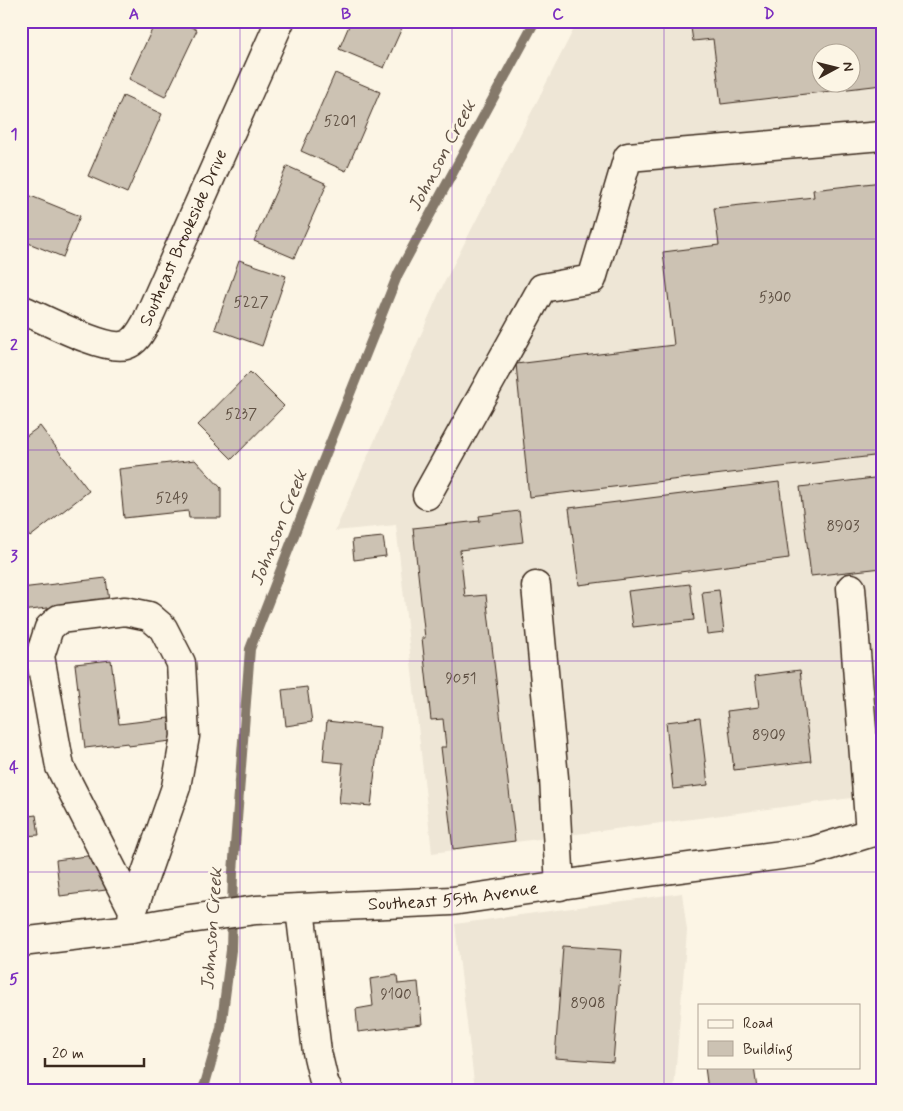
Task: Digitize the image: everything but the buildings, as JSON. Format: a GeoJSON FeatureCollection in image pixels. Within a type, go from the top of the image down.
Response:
{"type":"FeatureCollection","features":[{"type":"Feature","properties":{"kind":"street","name":"Southeast Brookside Drive"},"geometry":{"type":"LineString","coordinates":[[21,308],[94,341],[124,346],[132,343],[137,338],[146,323],[280,21]]}},
{"type":"Feature","properties":{"kind":"street"},"geometry":{"type":"LineString","coordinates":[[427,495],[542,288],[592,279],[628,157],[882,136]]}},
{"type":"Feature","properties":{"kind":"street"},"geometry":{"type":"LineString","coordinates":[[536,586],[554,778],[560,886]]}},
{"type":"Feature","properties":{"kind":"street"},"geometry":{"type":"LineString","coordinates":[[851,588],[876,832]]}},
{"type":"Feature","properties":{"kind":"street"},"geometry":{"type":"LineString","coordinates":[[125,611],[149,616],[164,628],[181,663],[185,736],[176,787],[132,920],[60,767],[40,656],[49,628],[59,619],[125,611]]}},
{"type":"Feature","properties":{"kind":"street","name":"Southeast 55th Avenue"},"geometry":{"type":"LineString","coordinates":[[21,942],[132,920],[182,920],[256,910],[452,901],[812,851],[876,832]]}},
{"type":"Feature","properties":{"kind":"street"},"geometry":{"type":"LineString","coordinates":[[300,909],[317,1052],[325,1086],[328,1090]]}},
{"type":"Feature","properties":{"kind":"shaded area"},"geometry":{"type":"Polygon","coordinates":[[[578,21],[882,21],[882,794],[432,853],[396,525],[335,531],[440,291],[578,21]]]}},
{"type":"Feature","properties":{"kind":"shaded area"},"geometry":{"type":"Polygon","coordinates":[[[682,893],[687,931],[674,1090],[475,1090],[455,924],[682,893]]]}},
{"type":"Feature","properties":{"kind":"waterway","name":"Johnson Creek"},"geometry":{"type":"LineString","coordinates":[[202,1090],[221,1028],[231,950],[233,872],[250,649],[398,274],[535,21]]}}]}
